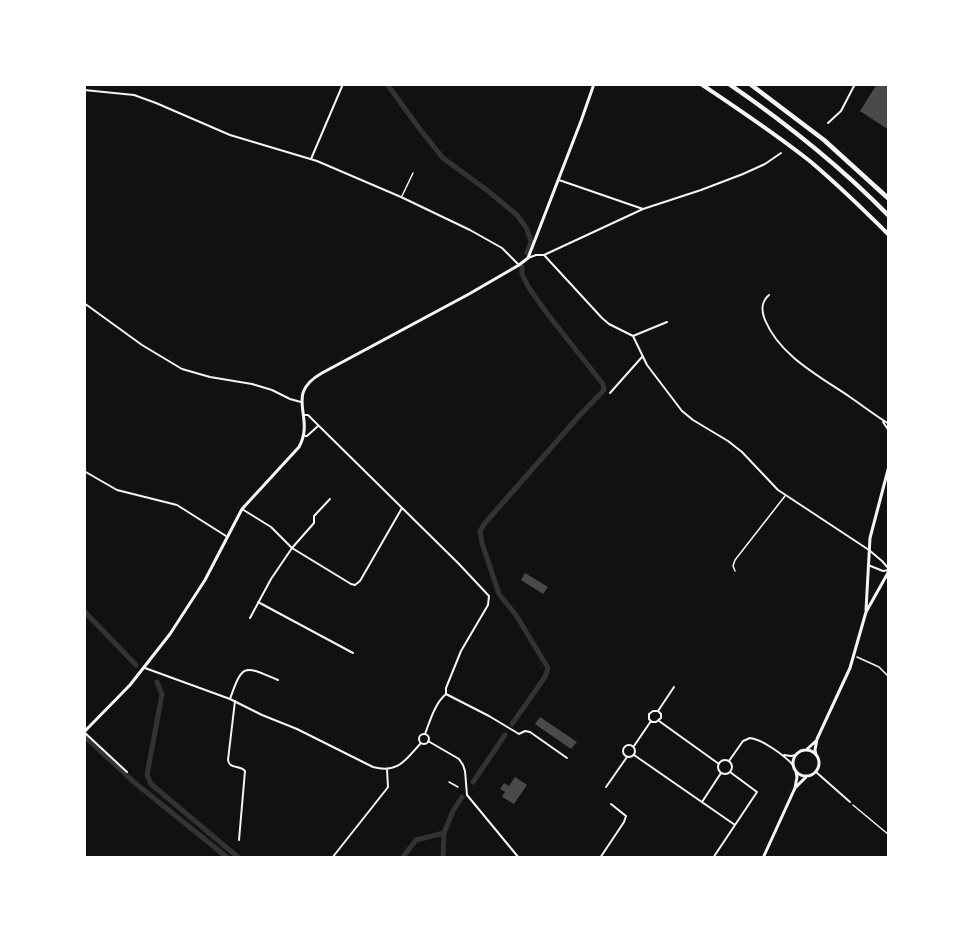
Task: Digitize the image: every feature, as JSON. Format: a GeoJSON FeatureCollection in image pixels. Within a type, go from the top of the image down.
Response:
{"type":"FeatureCollection","features":[{"type":"Feature","properties":{"kind":"highway"},"geometry":{"type":"LineString","coordinates":[[729,84],[814,147],[889,216]]}},
{"type":"Feature","properties":{"kind":"highway"},"geometry":{"type":"LineString","coordinates":[[750,84],[824,140],[889,199]]}},
{"type":"Feature","properties":{"kind":"main road"},"geometry":{"type":"LineString","coordinates":[[701,84],[812,163],[889,235]]}},
{"type":"Feature","properties":{"kind":"street"},"geometry":{"type":"LineString","coordinates":[[311,159],[343,84]]}},
{"type":"Feature","properties":{"kind":"street"},"geometry":{"type":"LineString","coordinates":[[528,258],[594,84]]}},
{"type":"Feature","properties":{"kind":"street"},"geometry":{"type":"LineString","coordinates":[[828,123],[841,111],[855,84]]}},
{"type":"Feature","properties":{"kind":"street"},"geometry":{"type":"LineString","coordinates":[[84,90],[134,96],[230,135],[311,159],[401,197],[470,230],[502,248],[519,265]]}},
{"type":"Feature","properties":{"kind":"street"},"geometry":{"type":"LineString","coordinates":[[127,772],[84,732],[145,668],[205,580],[242,509],[299,447],[304,436],[304,415],[301,402],[308,383],[315,377],[469,294],[528,258],[544,255],[643,209],[743,174],[765,164],[781,153]]}},
{"type":"Feature","properties":{"kind":"street"},"geometry":{"type":"LineString","coordinates":[[559,180],[643,209]]}},
{"type":"Feature","properties":{"kind":"street"},"geometry":{"type":"LineString","coordinates":[[544,255],[602,318],[633,336],[642,357],[682,411],[735,447],[778,490],[869,550],[889,570]]}},
{"type":"Feature","properties":{"kind":"street"},"geometry":{"type":"LineString","coordinates":[[769,295],[763,300],[761,310],[771,333],[781,345],[795,359],[889,424]]}},
{"type":"Feature","properties":{"kind":"street"},"geometry":{"type":"LineString","coordinates":[[84,303],[142,345],[182,369],[262,387],[301,402]]}},
{"type":"Feature","properties":{"kind":"street"},"geometry":{"type":"LineString","coordinates":[[633,336],[667,322]]}},
{"type":"Feature","properties":{"kind":"street"},"geometry":{"type":"LineString","coordinates":[[610,393],[642,357]]}},
{"type":"Feature","properties":{"kind":"street"},"geometry":{"type":"LineString","coordinates":[[304,415],[308,415],[489,596],[488,605],[453,669],[446,694]]}},
{"type":"Feature","properties":{"kind":"street"},"geometry":{"type":"LineString","coordinates":[[882,420],[889,431]]}},
{"type":"Feature","properties":{"kind":"street"},"geometry":{"type":"LineString","coordinates":[[304,436],[307,436],[318,425]]}},
{"type":"Feature","properties":{"kind":"street"},"geometry":{"type":"LineString","coordinates":[[866,612],[870,538],[889,466]]}},
{"type":"Feature","properties":{"kind":"street"},"geometry":{"type":"LineString","coordinates":[[84,471],[117,490],[177,505],[226,536]]}},
{"type":"Feature","properties":{"kind":"street"},"geometry":{"type":"LineString","coordinates":[[250,618],[271,579],[292,548],[315,524],[314,516],[330,499]]}},
{"type":"Feature","properties":{"kind":"street"},"geometry":{"type":"LineString","coordinates":[[242,509],[274,529],[292,548],[351,585],[355,585],[360,581],[402,508]]}},
{"type":"Feature","properties":{"kind":"street"},"geometry":{"type":"LineString","coordinates":[[868,565],[884,571],[889,570]]}},
{"type":"Feature","properties":{"kind":"street"},"geometry":{"type":"LineString","coordinates":[[795,788],[806,777],[816,772],[819,765],[815,750],[817,739],[850,668],[866,612],[889,570]]}},
{"type":"Feature","properties":{"kind":"street"},"geometry":{"type":"LineString","coordinates":[[258,602],[353,653]]}},
{"type":"Feature","properties":{"kind":"street"},"geometry":{"type":"LineString","coordinates":[[145,668],[235,701],[374,767],[387,769],[404,763],[421,743],[425,744],[428,741]]}},
{"type":"Feature","properties":{"kind":"street"},"geometry":{"type":"LineString","coordinates":[[230,699],[242,671],[249,669],[278,680]]}},
{"type":"Feature","properties":{"kind":"street"},"geometry":{"type":"LineString","coordinates":[[658,711],[674,687]]}},
{"type":"Feature","properties":{"kind":"street"},"geometry":{"type":"LineString","coordinates":[[446,694],[441,698],[429,723],[426,734],[428,741],[459,759],[465,771],[467,795],[519,858]]}},
{"type":"Feature","properties":{"kind":"street"},"geometry":{"type":"LineString","coordinates":[[446,694],[489,716],[519,735],[525,731],[530,732],[567,758]]}},
{"type":"Feature","properties":{"kind":"street"},"geometry":{"type":"LineString","coordinates":[[235,701],[228,760],[231,766],[245,771],[239,840]]}},
{"type":"Feature","properties":{"kind":"street"},"geometry":{"type":"LineString","coordinates":[[658,711],[661,716],[659,721]]}},
{"type":"Feature","properties":{"kind":"street"},"geometry":{"type":"LineString","coordinates":[[651,721],[649,714],[658,711]]}},
{"type":"Feature","properties":{"kind":"street"},"geometry":{"type":"LineString","coordinates":[[651,721],[654,723],[659,721]]}},
{"type":"Feature","properties":{"kind":"street"},"geometry":{"type":"LineString","coordinates":[[633,747],[651,721]]}},
{"type":"Feature","properties":{"kind":"street"},"geometry":{"type":"LineString","coordinates":[[659,721],[719,764]]}},
{"type":"Feature","properties":{"kind":"street"},"geometry":{"type":"LineString","coordinates":[[421,743],[419,737],[426,734]]}},
{"type":"Feature","properties":{"kind":"street"},"geometry":{"type":"LineString","coordinates":[[729,761],[743,741],[750,738],[760,741],[781,755],[793,765],[796,772],[795,788],[763,858]]}},
{"type":"Feature","properties":{"kind":"street"},"geometry":{"type":"LineString","coordinates":[[781,755],[796,755],[806,750],[817,739]]}},
{"type":"Feature","properties":{"kind":"street"},"geometry":{"type":"LineString","coordinates":[[627,757],[624,754],[624,748],[629,745],[636,751],[634,755]]}},
{"type":"Feature","properties":{"kind":"street"},"geometry":{"type":"LineString","coordinates":[[806,750],[816,755]]}},
{"type":"Feature","properties":{"kind":"street"},"geometry":{"type":"LineString","coordinates":[[606,787],[627,757],[634,755]]}},
{"type":"Feature","properties":{"kind":"street"},"geometry":{"type":"LineString","coordinates":[[634,755],[735,825]]}},
{"type":"Feature","properties":{"kind":"street"},"geometry":{"type":"LineString","coordinates":[[793,765],[796,755]]}},
{"type":"Feature","properties":{"kind":"street"},"geometry":{"type":"LineString","coordinates":[[719,764],[729,761]]}},
{"type":"Feature","properties":{"kind":"street"},"geometry":{"type":"LineString","coordinates":[[729,761],[732,766],[730,772]]}},
{"type":"Feature","properties":{"kind":"street"},"geometry":{"type":"LineString","coordinates":[[719,764],[721,773]]}},
{"type":"Feature","properties":{"kind":"street"},"geometry":{"type":"LineString","coordinates":[[332,858],[385,792],[387,769]]}},
{"type":"Feature","properties":{"kind":"street"},"geometry":{"type":"LineString","coordinates":[[721,773],[730,772]]}},
{"type":"Feature","properties":{"kind":"street"},"geometry":{"type":"LineString","coordinates":[[713,858],[757,792],[730,772]]}},
{"type":"Feature","properties":{"kind":"street"},"geometry":{"type":"LineString","coordinates":[[796,772],[806,777]]}},
{"type":"Feature","properties":{"kind":"street"},"geometry":{"type":"LineString","coordinates":[[816,772],[850,802]]}},
{"type":"Feature","properties":{"kind":"street"},"geometry":{"type":"LineString","coordinates":[[702,802],[721,773]]}},
{"type":"Feature","properties":{"kind":"street"},"geometry":{"type":"LineString","coordinates":[[600,858],[626,816],[611,804]]}},
{"type":"Feature","properties":{"kind":"lane"},"geometry":{"type":"LineString","coordinates":[[401,197],[413,173]]}},
{"type":"Feature","properties":{"kind":"lane"},"geometry":{"type":"LineString","coordinates":[[735,571],[735,560],[785,495]]}},
{"type":"Feature","properties":{"kind":"path"},"geometry":{"type":"LineString","coordinates":[[854,656],[879,668],[889,677]]}},
{"type":"Feature","properties":{"kind":"path"},"geometry":{"type":"LineString","coordinates":[[449,782],[458,787]]}},
{"type":"Feature","properties":{"kind":"path"},"geometry":{"type":"LineString","coordinates":[[850,802],[889,835]]}},
{"type":"Feature","properties":{"kind":"building"},"geometry":{"type":"Polygon","coordinates":[[[877,84],[889,84],[889,130],[860,111],[877,84]]]}},
{"type":"Feature","properties":{"kind":"building"},"geometry":{"type":"Polygon","coordinates":[[[525,573],[548,587],[543,594],[521,580],[525,573]]]}},
{"type":"Feature","properties":{"kind":"building"},"geometry":{"type":"Polygon","coordinates":[[[540,717],[577,742],[571,749],[535,724],[540,717]]]}},
{"type":"Feature","properties":{"kind":"building"},"geometry":{"type":"Polygon","coordinates":[[[515,777],[527,785],[514,804],[502,797],[505,792],[500,789],[504,783],[509,786],[515,777]]]}},
{"type":"Feature","properties":{"kind":"waterway"},"geometry":{"type":"LineString","coordinates":[[387,84],[443,158],[517,215],[527,229],[531,242],[527,253]]}},
{"type":"Feature","properties":{"kind":"waterway"},"geometry":{"type":"LineString","coordinates":[[512,724],[545,677],[548,668],[516,615],[499,594],[480,531],[604,390],[603,384],[529,288],[522,274],[522,267]]}},
{"type":"Feature","properties":{"kind":"waterway"},"geometry":{"type":"LineString","coordinates":[[84,611],[136,665]]}},
{"type":"Feature","properties":{"kind":"waterway"},"geometry":{"type":"LineString","coordinates":[[157,682],[162,694],[147,775],[151,784],[239,858]]}},
{"type":"Feature","properties":{"kind":"waterway"},"geometry":{"type":"LineString","coordinates":[[473,782],[505,735]]}},
{"type":"Feature","properties":{"kind":"waterway"},"geometry":{"type":"LineString","coordinates":[[84,736],[135,783],[228,858]]}},
{"type":"Feature","properties":{"kind":"waterway"},"geometry":{"type":"LineString","coordinates":[[443,858],[444,833],[462,797]]}},
{"type":"Feature","properties":{"kind":"waterway"},"geometry":{"type":"LineString","coordinates":[[402,858],[416,840],[444,833]]}}]}
